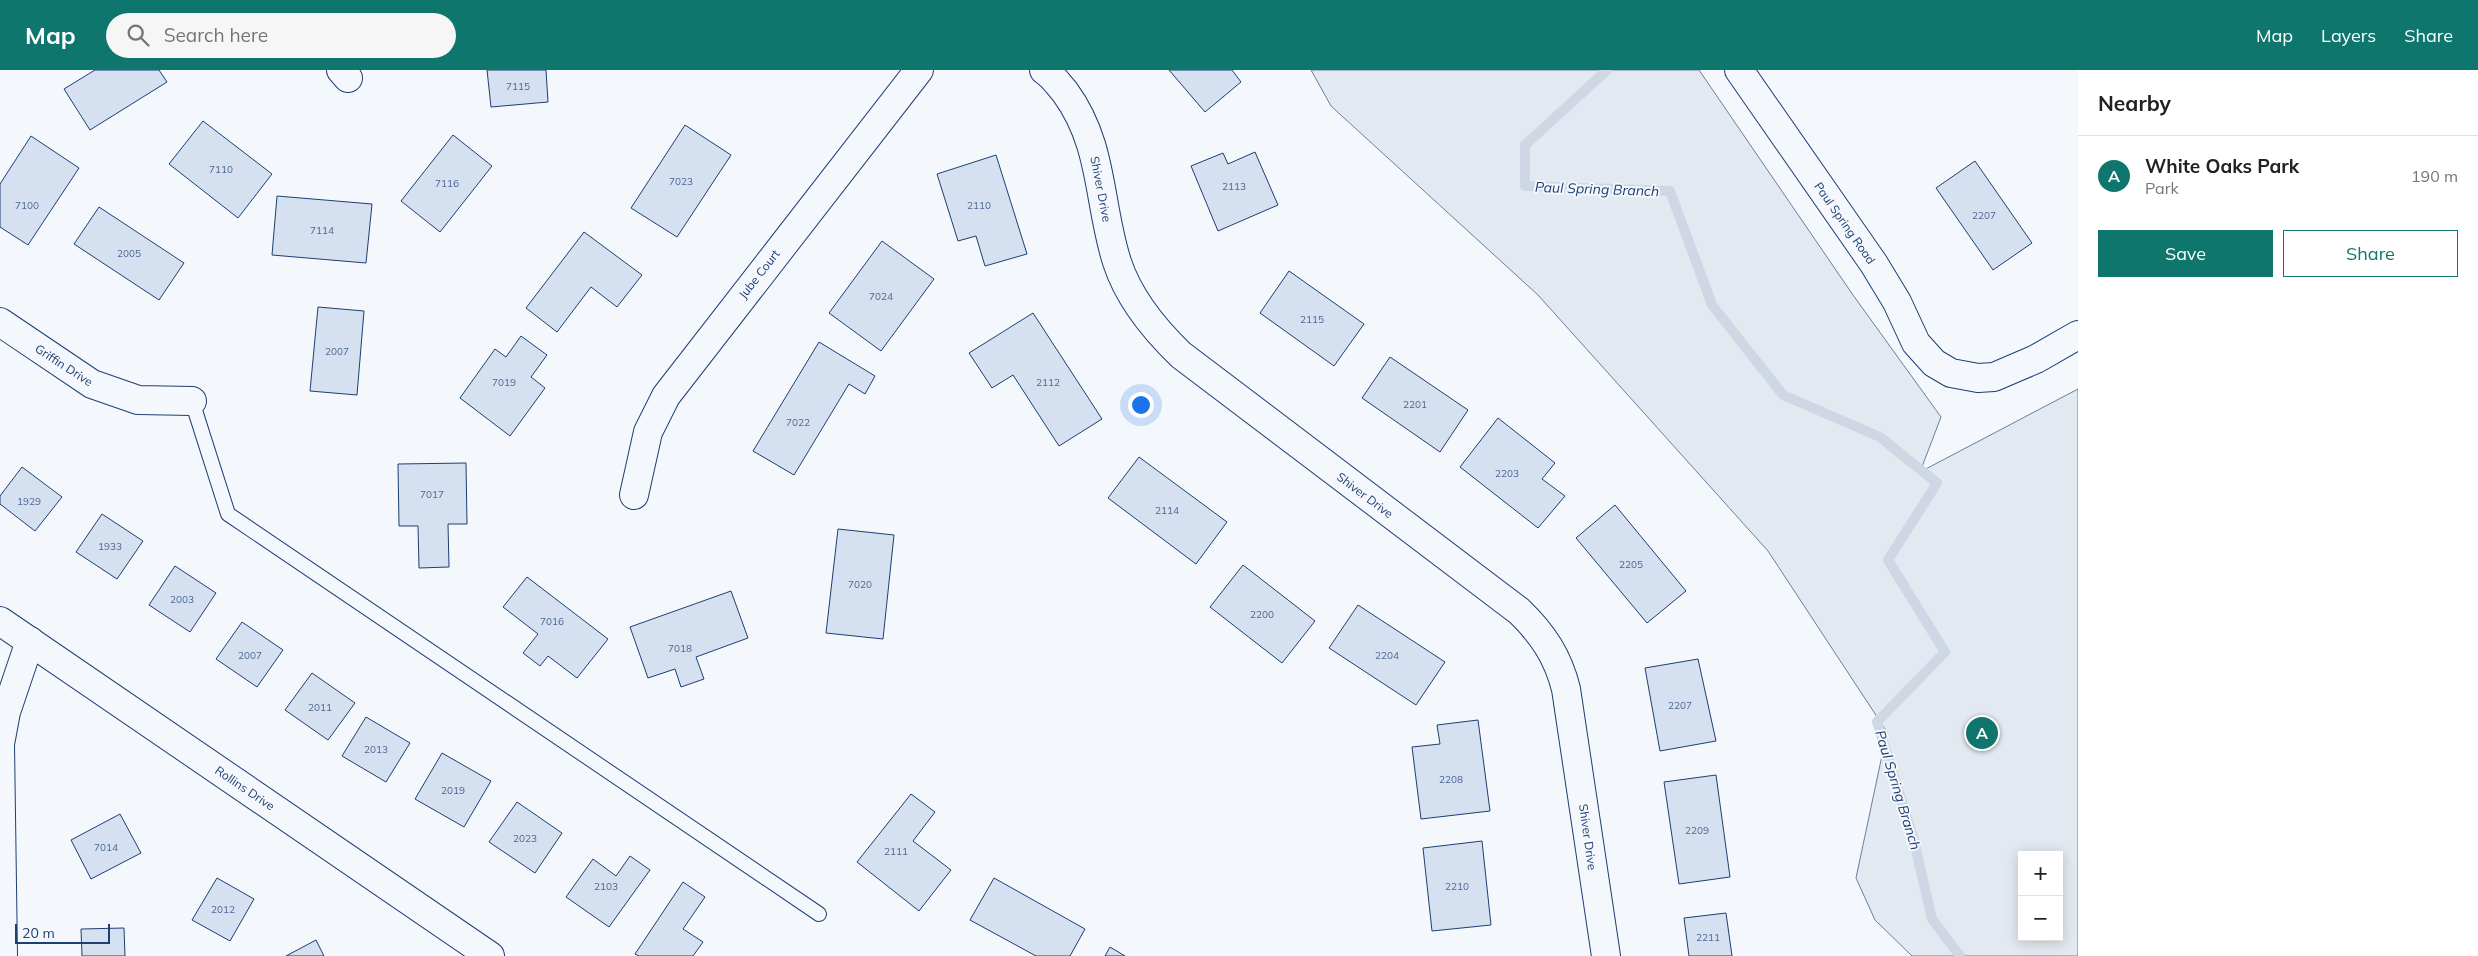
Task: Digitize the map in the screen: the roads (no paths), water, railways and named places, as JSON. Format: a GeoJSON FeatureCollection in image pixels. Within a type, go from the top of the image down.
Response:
{"type":"FeatureCollection","features":[{"type":"Feature","properties":{"kind":"street","name":"Jube Court"},"geometry":{"type":"LineString","coordinates":[[634,495],[648,432],[666,396],[918,70]]}},
{"type":"Feature","properties":{"kind":"street","name":"Shiver Drive"},"geometry":{"type":"LineString","coordinates":[[1044,70],[1052,76],[1070,100],[1084,125],[1094,152],[1117,264],[1135,302],[1157,332],[1181,355],[1519,611],[1539,630],[1554,654],[1566,689],[1606,956]]}},
{"type":"Feature","properties":{"kind":"street","name":"Paul Spring Road"},"geometry":{"type":"LineString","coordinates":[[1739,70],[1874,264],[1897,302],[1916,343],[1934,363],[1951,373],[1978,378],[1994,377],[2036,358],[2078,335]]}},
{"type":"Feature","properties":{"kind":"street","name":"Griffin Drive"},"geometry":{"type":"LineString","coordinates":[[0,322],[92,384],[138,400],[192,401]]}},
{"type":"Feature","properties":{"kind":"street","name":"Rollins Drive"},"geometry":{"type":"LineString","coordinates":[[0,621],[456,946],[490,956]]}},
{"type":"Feature","properties":{"kind":"street"},"geometry":{"type":"LineString","coordinates":[[3,956],[0,744],[6,712],[30,641]]}},
{"type":"Feature","properties":{"kind":"lane"},"geometry":{"type":"LineString","coordinates":[[192,401],[228,514],[819,914]]}},
{"type":"Feature","properties":{"kind":"waterway","name":"Paul Spring Branch"},"geometry":{"type":"LineString","coordinates":[[1607,70],[1525,145],[1525,186],[1670,191],[1712,305],[1783,395],[1880,437],[1937,483],[1888,560],[1945,652],[1877,722],[1913,837],[1932,919],[1960,956]]}},
{"type":"Feature","properties":{"kind":"place","name":"White Oaks Park"},"geometry":{"type":"Point","coordinates":[1982,733]}}]}
